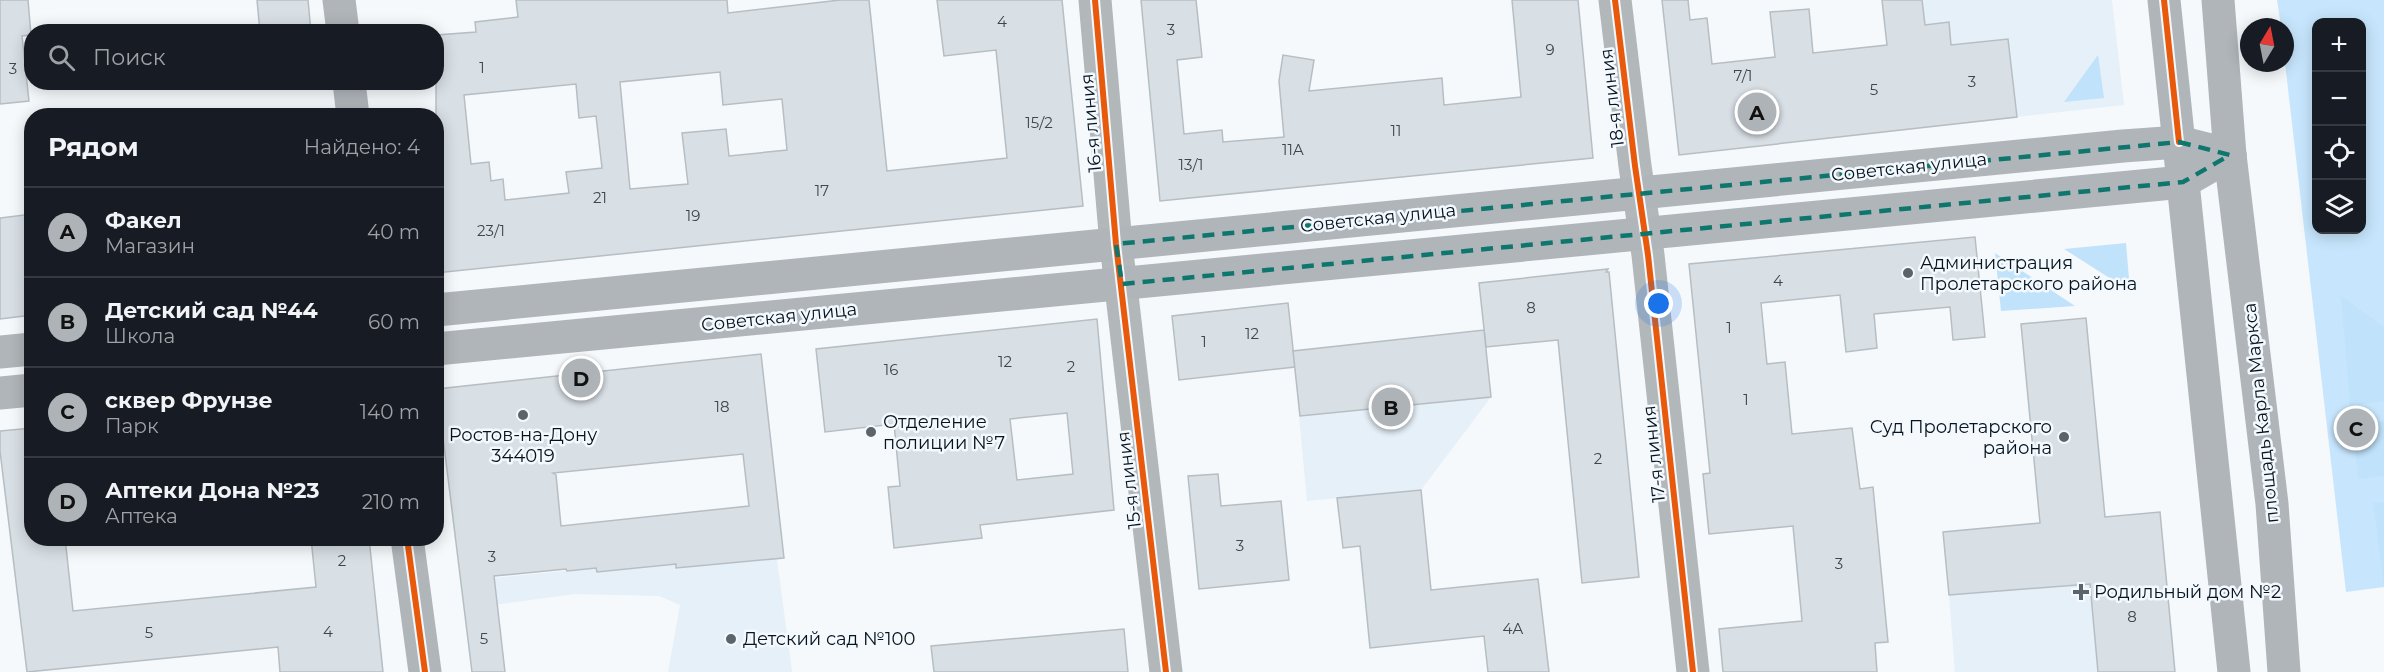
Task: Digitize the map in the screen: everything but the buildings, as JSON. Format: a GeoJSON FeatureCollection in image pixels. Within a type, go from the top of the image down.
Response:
{"type":"FeatureCollection","features":[{"type":"Feature","properties":{"kind":"main road"},"geometry":{"type":"LineString","coordinates":[[339,0],[342,24]]}},
{"type":"Feature","properties":{"kind":"main road"},"geometry":{"type":"LineString","coordinates":[[2164,0],[2234,672]]}},
{"type":"Feature","properties":{"kind":"main road","name":"площадь Карла Маркса"},"geometry":{"type":"LineString","coordinates":[[2218,0],[2230,154],[2265,434],[2284,672]]}},
{"type":"Feature","properties":{"kind":"main road"},"geometry":{"type":"LineString","coordinates":[[350,90],[352,108]]}},
{"type":"Feature","properties":{"kind":"main road"},"geometry":{"type":"LineString","coordinates":[[2179,142],[2230,154]]}},
{"type":"Feature","properties":{"kind":"main road","name":"Советская улица"},"geometry":{"type":"LineString","coordinates":[[444,309],[2179,142]]}},
{"type":"Feature","properties":{"kind":"main road"},"geometry":{"type":"LineString","coordinates":[[2183,183],[2230,154]]}},
{"type":"Feature","properties":{"kind":"main road","name":"Советская улица"},"geometry":{"type":"LineString","coordinates":[[444,348],[2183,183]]}},
{"type":"Feature","properties":{"kind":"main road"},"geometry":{"type":"LineString","coordinates":[[0,352],[24,350]]}},
{"type":"Feature","properties":{"kind":"main road"},"geometry":{"type":"LineString","coordinates":[[0,393],[24,391]]}},
{"type":"Feature","properties":{"kind":"main road"},"geometry":{"type":"LineString","coordinates":[[408,546],[425,672]]}},
{"type":"Feature","properties":{"kind":"street","name":"16-я линия"},"geometry":{"type":"LineString","coordinates":[[1095,0],[1116,244]]}},
{"type":"Feature","properties":{"kind":"street","name":"18-я линия"},"geometry":{"type":"LineString","coordinates":[[1616,0],[1639,193]]}},
{"type":"Feature","properties":{"kind":"street"},"geometry":{"type":"LineString","coordinates":[[1639,193],[1644,233]]}},
{"type":"Feature","properties":{"kind":"street","name":"17-я линия"},"geometry":{"type":"LineString","coordinates":[[1644,233],[1693,672]]}},
{"type":"Feature","properties":{"kind":"street"},"geometry":{"type":"LineString","coordinates":[[1116,244],[1122,284]]}},
{"type":"Feature","properties":{"kind":"street","name":"15-я линия"},"geometry":{"type":"LineString","coordinates":[[1122,284],[1166,672]]}},
{"type":"Feature","properties":{"kind":"highlighted area"},"geometry":{"type":"Polygon","coordinates":[[[2179,142],[2230,155],[2183,182],[1122,284],[1116,244],[2123,146],[2179,142]]]}},
{"type":"Feature","properties":{"kind":"shaded area"},"geometry":{"type":"Polygon","coordinates":[[[1922,0],[2112,0],[2124,105],[1934,126],[1922,0]]]}},
{"type":"Feature","properties":{"kind":"shaded area"},"geometry":{"type":"Polygon","coordinates":[[[2277,0],[2384,0],[2384,587],[2346,592],[2286,72],[2294,72],[2294,18],[2280,18],[2277,0]]]}},
{"type":"Feature","properties":{"kind":"shaded area"},"geometry":{"type":"Polygon","coordinates":[[[2098,55],[2104,98],[2064,102],[2098,55]]]}},
{"type":"Feature","properties":{"kind":"shaded area"},"geometry":{"type":"Polygon","coordinates":[[[2126,243],[2130,291],[2064,249],[2126,243]]]}},
{"type":"Feature","properties":{"kind":"shaded area"},"geometry":{"type":"Polygon","coordinates":[[[1995,253],[2075,306],[2001,311],[1995,253]]]}},
{"type":"Feature","properties":{"kind":"shaded area"},"geometry":{"type":"Polygon","coordinates":[[[2341,296],[2384,327],[2384,401],[2350,406],[2341,296]]]}},
{"type":"Feature","properties":{"kind":"shaded area"},"geometry":{"type":"Polygon","coordinates":[[[1484,330],[1491,397],[1421,490],[1307,501],[1293,351],[1484,330]]]}},
{"type":"Feature","properties":{"kind":"shaded area"},"geometry":{"type":"Polygon","coordinates":[[[2384,421],[2384,476],[2358,479],[2353,425],[2384,421]]]}},
{"type":"Feature","properties":{"kind":"shaded area"},"geometry":{"type":"Polygon","coordinates":[[[2384,502],[2384,586],[2373,503],[2384,502]]]}},
{"type":"Feature","properties":{"kind":"shaded area","name":"Родильный дом №2"},"geometry":{"type":"Polygon","coordinates":[[[2160,512],[2175,672],[1955,672],[1949,595],[2040,588],[2035,523],[2160,512]]]}},
{"type":"Feature","properties":{"kind":"shaded area","name":"Детский сад №100"},"geometry":{"type":"Polygon","coordinates":[[[777,559],[792,672],[668,672],[680,605],[659,596],[575,594],[464,609],[461,581],[596,568],[597,572],[676,564],[677,568],[777,559]]]}},
{"type":"Feature","properties":{"kind":"cycle path"},"geometry":{"type":"LineString","coordinates":[[1095,0],[1116,244],[1166,672]]}},
{"type":"Feature","properties":{"kind":"cycle path"},"geometry":{"type":"LineString","coordinates":[[1615,0],[1648,255],[1693,672]]}},
{"type":"Feature","properties":{"kind":"cycle path"},"geometry":{"type":"LineString","coordinates":[[2164,0],[2179,142]]}},
{"type":"Feature","properties":{"kind":"cycle path"},"geometry":{"type":"LineString","coordinates":[[408,546],[425,672]]}},
{"type":"Feature","properties":{"kind":"place","name":"Факел"},"geometry":{"type":"Point","coordinates":[1757,112]}},
{"type":"Feature","properties":{"kind":"place","name":"Администрация Пролетарского района"},"geometry":{"type":"Point","coordinates":[1908,273]}},
{"type":"Feature","properties":{"kind":"place","name":"Аптеки Дона №23"},"geometry":{"type":"Point","coordinates":[581,378]}},
{"type":"Feature","properties":{"kind":"place","name":"Детский сад №44"},"geometry":{"type":"Point","coordinates":[1391,407]}},
{"type":"Feature","properties":{"kind":"place","name":"Ростов-на-Дону 344019"},"geometry":{"type":"Point","coordinates":[523,415]}},
{"type":"Feature","properties":{"kind":"place","name":"сквер Фрунзе"},"geometry":{"type":"Point","coordinates":[2356,428]}},
{"type":"Feature","properties":{"kind":"place","name":"Отделение полиции №7"},"geometry":{"type":"Point","coordinates":[871,432]}},
{"type":"Feature","properties":{"kind":"place","name":"Суд Пролетарского района"},"geometry":{"type":"Point","coordinates":[2064,437]}},
{"type":"Feature","properties":{"kind":"place","name":"Родильный дом №2"},"geometry":{"type":"Point","coordinates":[2081,592]}},
{"type":"Feature","properties":{"kind":"place","name":"Детский сад №100"},"geometry":{"type":"Point","coordinates":[731,639]}}]}
